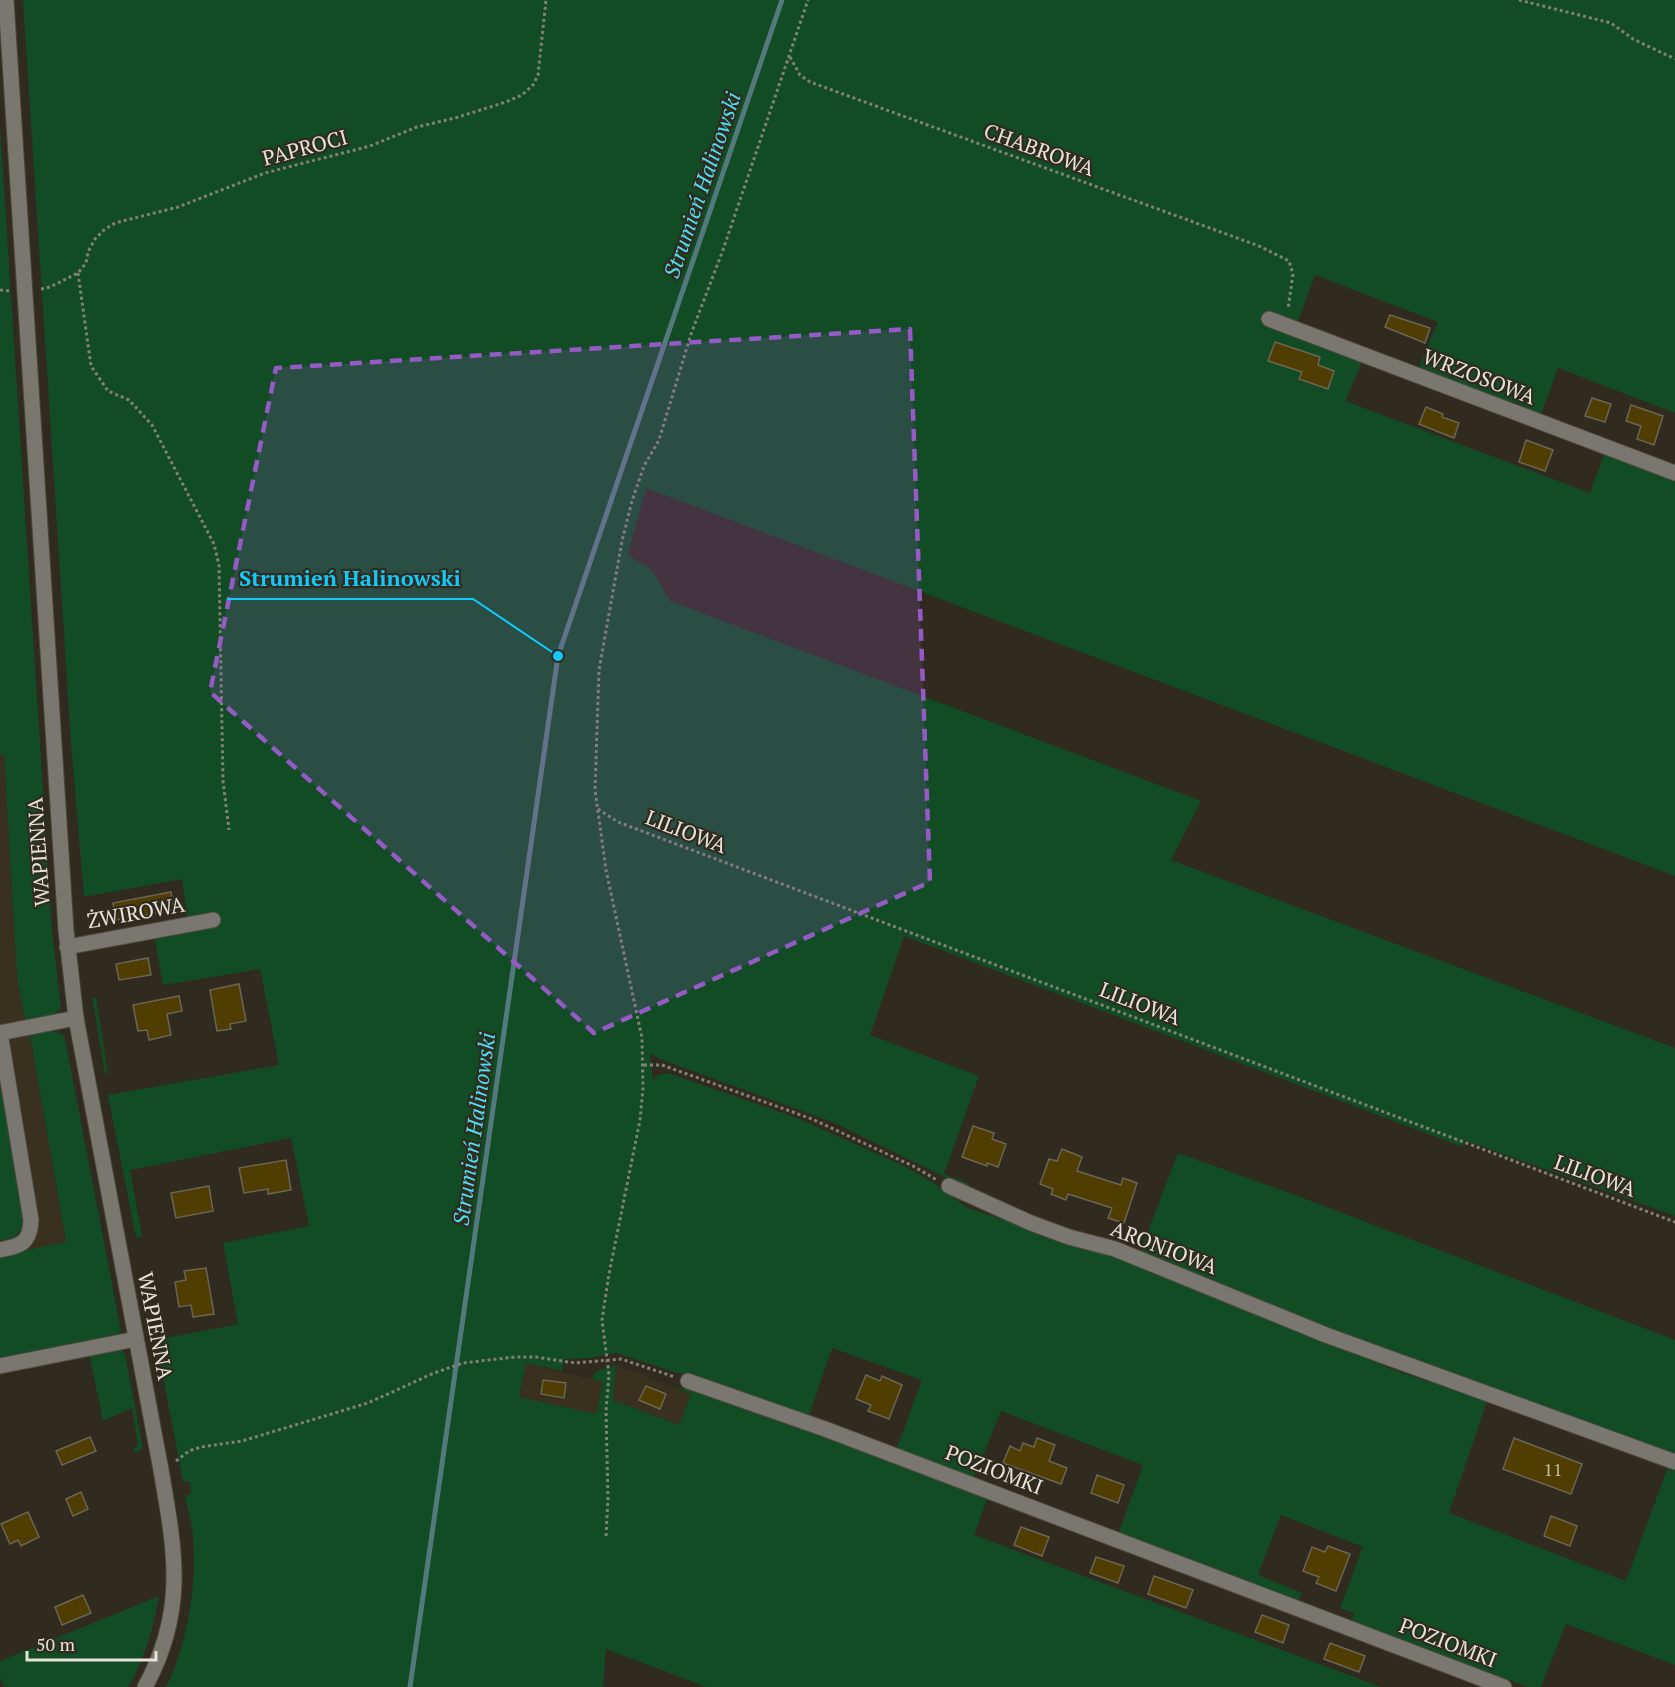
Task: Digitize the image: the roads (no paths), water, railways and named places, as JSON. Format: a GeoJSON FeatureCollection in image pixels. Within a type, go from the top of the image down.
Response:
{"type":"FeatureCollection","features":[{"type":"Feature","properties":{"kind":"street","name":"WAPIENNA"},"geometry":{"type":"LineString","coordinates":[[6,0],[68,947],[76,1018],[161,1470],[175,1573],[173,1602],[167,1631],[160,1655],[145,1687]]}},
{"type":"Feature","properties":{"kind":"street","name":"WRZOSOWA"},"geometry":{"type":"LineString","coordinates":[[1269,319],[1675,473]]}},
{"type":"Feature","properties":{"kind":"street","name":"ŻWIROWA"},"geometry":{"type":"LineString","coordinates":[[68,947],[213,920]]}},
{"type":"Feature","properties":{"kind":"street"},"geometry":{"type":"LineString","coordinates":[[0,1250],[20,1245],[27,1239],[32,1220],[0,1037],[76,1018]]}},
{"type":"Feature","properties":{"kind":"street","name":"ARONIOWA"},"geometry":{"type":"LineString","coordinates":[[949,1186],[1031,1223],[1069,1237],[1114,1249],[1326,1335],[1675,1462]]}},
{"type":"Feature","properties":{"kind":"street"},"geometry":{"type":"LineString","coordinates":[[0,1366],[136,1339]]}},
{"type":"Feature","properties":{"kind":"street","name":"POZIOMKI"},"geometry":{"type":"LineString","coordinates":[[688,1382],[825,1429],[1504,1687]]}},
{"type":"Feature","properties":{"kind":"waterway","name":"Strumień Halinowski"},"geometry":{"type":"LineString","coordinates":[[410,1687],[558,656],[782,0]]}},
{"type":"Feature","properties":{"kind":"place","name":"Strumień Halinowski"},"geometry":{"type":"Point","coordinates":[558,656]}}]}
